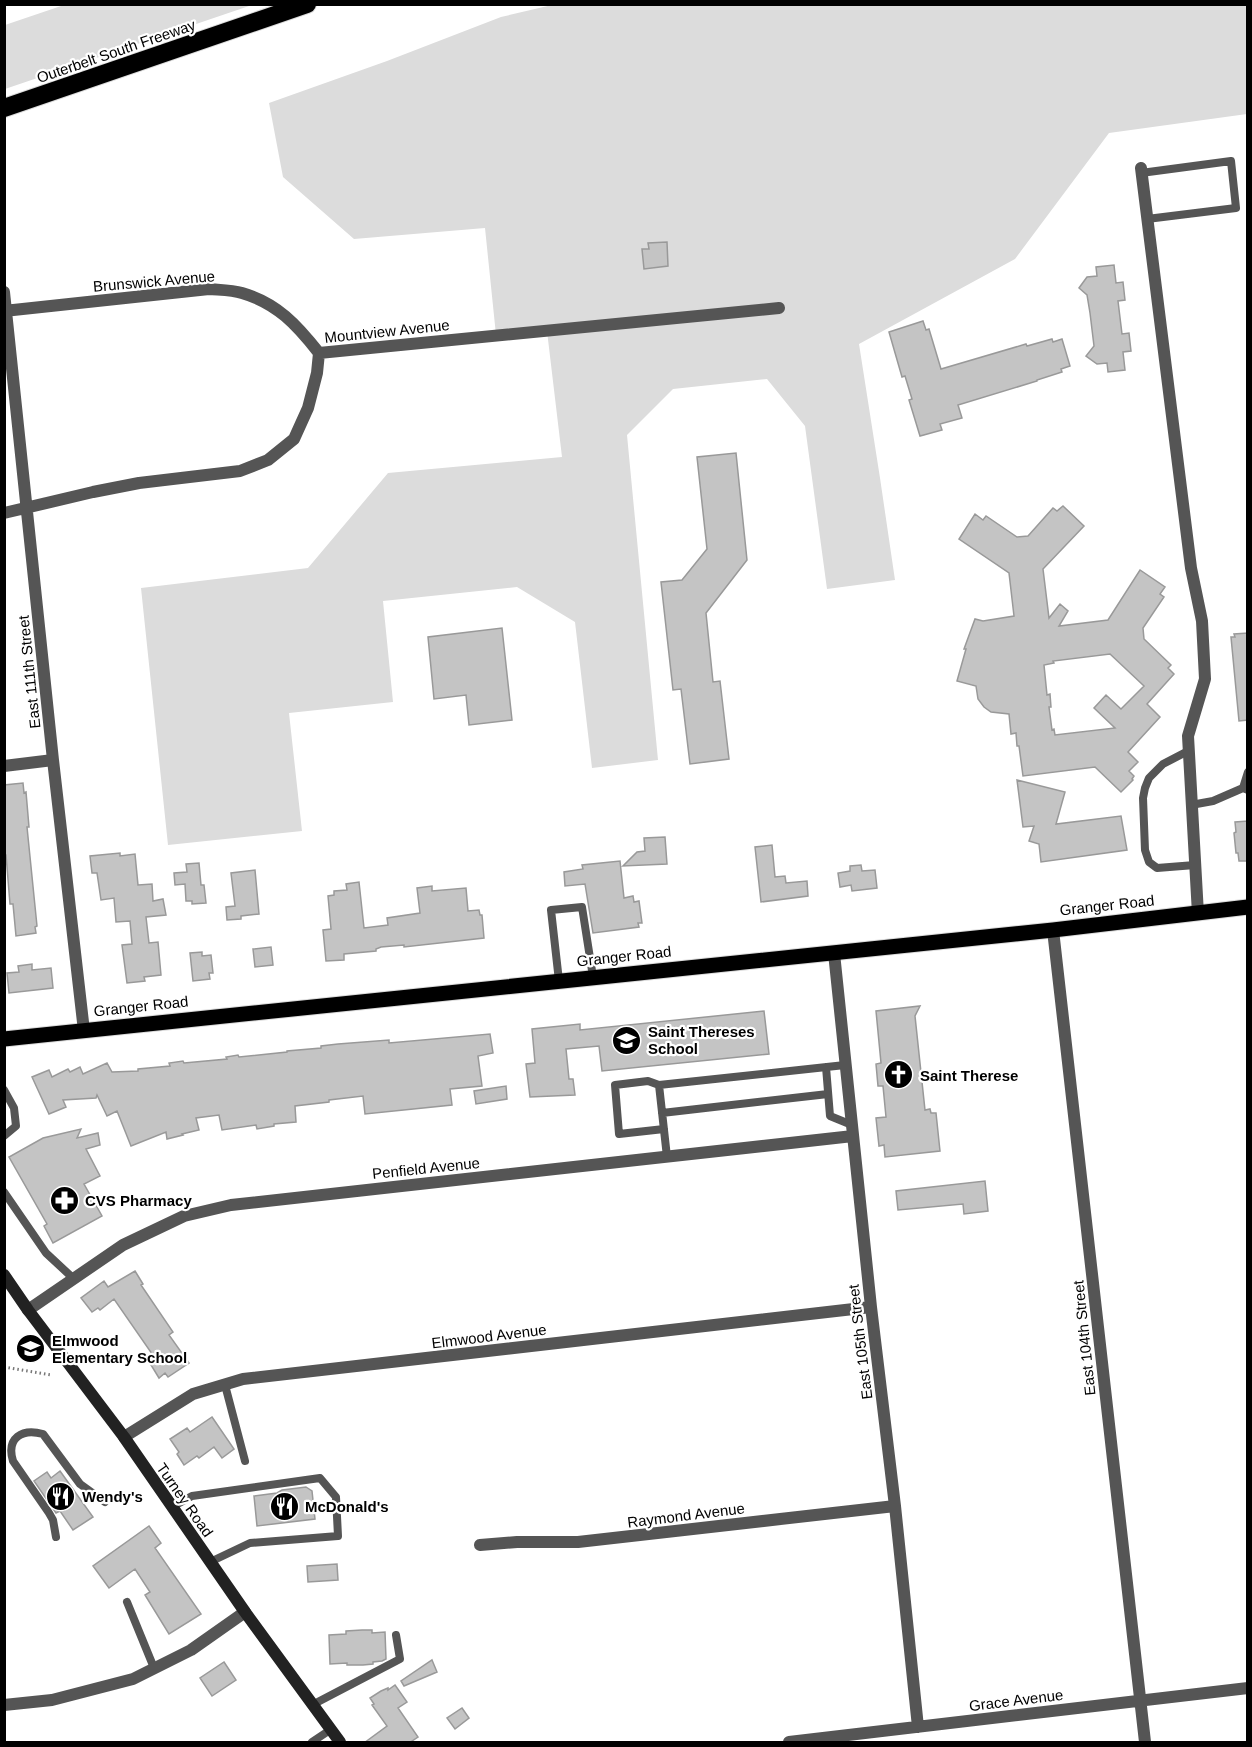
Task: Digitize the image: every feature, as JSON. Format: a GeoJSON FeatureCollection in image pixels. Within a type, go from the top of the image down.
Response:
{"type":"FeatureCollection","features":[{"type":"Feature","properties":{"kind":"highway","name":"Outerbelt South Freeway"},"geometry":{"type":"LineString","coordinates":[[4,108],[307,4]]}},
{"type":"Feature","properties":{"kind":"main road","name":"Granger Road"},"geometry":{"type":"LineString","coordinates":[[4,1039],[1053,930],[1248,907]]}},
{"type":"Feature","properties":{"kind":"main road","name":"Turney Road"},"geometry":{"type":"LineString","coordinates":[[4,1275],[123,1437],[340,1743]]}},
{"type":"Feature","properties":{"kind":"street"},"geometry":{"type":"LineString","coordinates":[[1141,170],[1191,568],[1202,621],[1205,679],[1188,736],[1198,914]]}},
{"type":"Feature","properties":{"kind":"street","name":"Brunswick Avenue"},"geometry":{"type":"LineString","coordinates":[[5,311],[209,289],[241,292],[272,305],[298,326],[319,352]]}},
{"type":"Feature","properties":{"kind":"street","name":"East 111th Street"},"geometry":{"type":"LineString","coordinates":[[4,292],[52,760],[84,1031]]}},
{"type":"Feature","properties":{"kind":"street","name":"Mountview Avenue"},"geometry":{"type":"LineString","coordinates":[[4,513],[139,483],[240,471],[268,460],[294,439],[308,408],[317,373],[319,352],[779,308]]}},
{"type":"Feature","properties":{"kind":"street"},"geometry":{"type":"LineString","coordinates":[[4,766],[52,760]]}},
{"type":"Feature","properties":{"kind":"street","name":"East 104th Street"},"geometry":{"type":"LineString","coordinates":[[1053,930],[1145,1743]]}},
{"type":"Feature","properties":{"kind":"street","name":"East 105th Street"},"geometry":{"type":"LineString","coordinates":[[834,953],[918,1727]]}},
{"type":"Feature","properties":{"kind":"street","name":"Penfield Avenue"},"geometry":{"type":"LineString","coordinates":[[28,1310],[123,1245],[184,1216],[231,1205],[667,1157],[852,1131]]}},
{"type":"Feature","properties":{"kind":"street","name":"Elmwood Avenue"},"geometry":{"type":"LineString","coordinates":[[123,1437],[193,1394],[243,1379],[871,1307]]}},
{"type":"Feature","properties":{"kind":"street","name":"Raymond Avenue"},"geometry":{"type":"LineString","coordinates":[[480,1545],[517,1542],[578,1542],[895,1506]]}},
{"type":"Feature","properties":{"kind":"street"},"geometry":{"type":"LineString","coordinates":[[4,1705],[52,1700],[133,1679],[191,1650],[245,1612]]}},
{"type":"Feature","properties":{"kind":"street","name":"Grace Avenue"},"geometry":{"type":"LineString","coordinates":[[789,1743],[1248,1688]]}},
{"type":"Feature","properties":{"kind":"lane"},"geometry":{"type":"LineString","coordinates":[[1141,170],[1231,161],[1236,208],[1147,219]]}},
{"type":"Feature","properties":{"kind":"lane"},"geometry":{"type":"LineString","coordinates":[[1188,750],[1163,764],[1149,778],[1143,798],[1145,850],[1149,862],[1157,868],[1195,865]]}},
{"type":"Feature","properties":{"kind":"lane"},"geometry":{"type":"LineString","coordinates":[[1191,805],[1213,801],[1245,789],[1248,772]]}},
{"type":"Feature","properties":{"kind":"lane"},"geometry":{"type":"LineString","coordinates":[[559,981],[551,910],[582,907],[593,977]]}},
{"type":"Feature","properties":{"kind":"lane"},"geometry":{"type":"LineString","coordinates":[[664,1129],[619,1134],[615,1085],[648,1081],[659,1085],[845,1065]]}},
{"type":"Feature","properties":{"kind":"lane"},"geometry":{"type":"LineString","coordinates":[[826,1067],[830,1116],[852,1131]]}},
{"type":"Feature","properties":{"kind":"lane"},"geometry":{"type":"LineString","coordinates":[[659,1085],[667,1157]]}},
{"type":"Feature","properties":{"kind":"lane"},"geometry":{"type":"LineString","coordinates":[[4,1090],[14,1108],[16,1126],[4,1136]]}},
{"type":"Feature","properties":{"kind":"lane"},"geometry":{"type":"LineString","coordinates":[[662,1113],[828,1094]]}},
{"type":"Feature","properties":{"kind":"lane"},"geometry":{"type":"LineString","coordinates":[[4,1191],[46,1253],[74,1279]]}},
{"type":"Feature","properties":{"kind":"lane"},"geometry":{"type":"LineString","coordinates":[[225,1385],[245,1461]]}},
{"type":"Feature","properties":{"kind":"lane"},"geometry":{"type":"LineString","coordinates":[[56,1538],[53,1520],[49,1513],[12,1461],[10,1452],[12,1443],[19,1435],[34,1431],[43,1434],[80,1484],[105,1502]]}},
{"type":"Feature","properties":{"kind":"lane"},"geometry":{"type":"LineString","coordinates":[[172,1507],[192,1496],[320,1478],[336,1497],[338,1536],[250,1543],[210,1562]]}},
{"type":"Feature","properties":{"kind":"lane"},"geometry":{"type":"LineString","coordinates":[[127,1602],[154,1668]]}},
{"type":"Feature","properties":{"kind":"lane"},"geometry":{"type":"LineString","coordinates":[[312,1705],[399,1659],[396,1635]]}},
{"type":"Feature","properties":{"kind":"lane"},"geometry":{"type":"LineString","coordinates":[[312,1743],[330,1730]]}},
{"type":"Feature","properties":{"kind":"path"},"geometry":{"type":"LineString","coordinates":[[4,1367],[51,1375]]}},
{"type":"Feature","properties":{"kind":"shaded area"},"geometry":{"type":"Polygon","coordinates":[[[64,5],[252,5],[5,89],[5,25],[64,5]]]}},
{"type":"Feature","properties":{"kind":"shaded area"},"geometry":{"type":"Polygon","coordinates":[[[552,5],[1247,5],[1247,114],[1109,133],[1015,259],[859,344],[895,580],[827,589],[805,426],[767,379],[673,389],[627,435],[658,760],[592,768],[575,622],[517,587],[383,601],[393,702],[289,713],[302,831],[168,845],[141,588],[308,568],[388,473],[562,457],[547,331],[496,335],[485,228],[354,239],[283,177],[269,103],[501,17],[552,5]]]}},
{"type":"Feature","properties":{"kind":"building"},"geometry":{"type":"Polygon","coordinates":[[[667,242],[668,266],[644,269],[642,249],[649,249],[648,243],[667,242]]]}},
{"type":"Feature","properties":{"kind":"building"},"geometry":{"type":"Polygon","coordinates":[[[1114,265],[1116,283],[1123,282],[1125,300],[1118,301],[1122,334],[1129,333],[1131,351],[1123,352],[1125,370],[1108,372],[1107,363],[1097,364],[1086,356],[1094,346],[1087,295],[1079,288],[1087,277],[1097,276],[1096,267],[1114,265]]]}},
{"type":"Feature","properties":{"kind":"building"},"geometry":{"type":"Polygon","coordinates":[[[923,321],[926,330],[929,329],[941,369],[1026,344],[1027,346],[1052,339],[1053,342],[1062,339],[1070,366],[1061,369],[1062,372],[1037,381],[958,405],[962,418],[940,424],[942,430],[920,436],[909,400],[912,399],[905,376],[902,377],[889,332],[923,321]]]}},
{"type":"Feature","properties":{"kind":"building"},"geometry":{"type":"Polygon","coordinates":[[[736,453],[747,560],[706,613],[713,682],[720,681],[729,759],[690,764],[681,689],[673,690],[661,582],[682,580],[707,549],[697,457],[736,453]]]}},
{"type":"Feature","properties":{"kind":"building"},"geometry":{"type":"Polygon","coordinates":[[[1063,506],[1084,526],[1043,569],[1049,618],[1060,604],[1068,611],[1059,626],[1108,620],[1140,570],[1165,587],[1160,594],[1164,597],[1143,628],[1144,639],[1171,665],[1168,668],[1174,674],[1147,704],[1160,717],[1128,752],[1138,762],[1129,771],[1134,776],[1133,780],[1121,792],[1095,767],[1023,776],[1019,746],[1017,746],[1016,733],[1011,734],[1009,714],[991,712],[978,699],[976,686],[957,681],[966,649],[964,649],[975,619],[983,621],[1014,616],[1009,573],[959,539],[975,514],[983,520],[986,516],[1017,537],[1028,536],[1053,508],[1057,511],[1063,506]],[[1110,654],[1053,661],[1054,663],[1044,665],[1047,695],[1050,694],[1052,730],[1054,729],[1055,735],[1115,728],[1094,708],[1106,695],[1121,709],[1144,686],[1110,654]]]}},
{"type":"Feature","properties":{"kind":"building"},"geometry":{"type":"Polygon","coordinates":[[[502,628],[512,720],[469,725],[466,695],[434,699],[428,637],[502,628]]]}},
{"type":"Feature","properties":{"kind":"building"},"geometry":{"type":"Polygon","coordinates":[[[1248,633],[1248,720],[1239,721],[1231,637],[1235,637],[1234,634],[1248,633]]]}},
{"type":"Feature","properties":{"kind":"building"},"geometry":{"type":"Polygon","coordinates":[[[1017,780],[1065,792],[1056,824],[1121,816],[1127,850],[1041,862],[1039,844],[1029,841],[1034,826],[1023,827],[1017,780]]]}},
{"type":"Feature","properties":{"kind":"building"},"geometry":{"type":"Polygon","coordinates":[[[23,783],[24,793],[26,792],[29,827],[27,827],[37,926],[35,927],[36,933],[16,936],[13,904],[10,904],[6,855],[4,855],[4,785],[23,783]]]}},
{"type":"Feature","properties":{"kind":"building"},"geometry":{"type":"Polygon","coordinates":[[[1248,821],[1248,861],[1239,861],[1238,853],[1236,853],[1235,822],[1248,821]]]}},
{"type":"Feature","properties":{"kind":"building"},"geometry":{"type":"Polygon","coordinates":[[[665,837],[667,864],[623,866],[637,852],[645,851],[644,838],[665,837]]]}},
{"type":"Feature","properties":{"kind":"building"},"geometry":{"type":"Polygon","coordinates":[[[772,845],[775,877],[785,876],[786,883],[807,881],[808,896],[761,902],[755,847],[772,845]]]}},
{"type":"Feature","properties":{"kind":"building"},"geometry":{"type":"Polygon","coordinates":[[[120,853],[120,856],[135,854],[138,885],[152,884],[153,901],[163,899],[166,915],[146,917],[149,943],[158,942],[161,975],[144,977],[145,981],[127,983],[122,945],[132,944],[130,921],[116,922],[114,898],[101,900],[97,873],[92,873],[90,856],[120,853]]]}},
{"type":"Feature","properties":{"kind":"building"},"geometry":{"type":"Polygon","coordinates":[[[620,861],[624,898],[633,896],[634,902],[639,901],[642,923],[638,923],[639,927],[593,933],[585,884],[565,886],[564,872],[583,869],[582,865],[620,861]]]}},
{"type":"Feature","properties":{"kind":"building"},"geometry":{"type":"Polygon","coordinates":[[[199,863],[201,885],[204,885],[206,903],[192,904],[192,901],[186,901],[185,884],[175,885],[174,873],[187,872],[186,864],[199,863]]]}},
{"type":"Feature","properties":{"kind":"building"},"geometry":{"type":"Polygon","coordinates":[[[861,865],[862,871],[875,870],[877,888],[852,891],[851,885],[840,887],[838,873],[850,871],[850,866],[861,865]]]}},
{"type":"Feature","properties":{"kind":"building"},"geometry":{"type":"Polygon","coordinates":[[[255,870],[259,914],[227,920],[226,907],[235,906],[231,873],[255,870]]]}},
{"type":"Feature","properties":{"kind":"building"},"geometry":{"type":"Polygon","coordinates":[[[359,882],[364,928],[388,925],[387,918],[420,913],[417,888],[432,886],[432,891],[466,888],[468,911],[479,910],[482,915],[484,938],[404,947],[404,945],[381,947],[376,951],[344,954],[344,960],[326,961],[323,930],[331,929],[328,896],[334,895],[334,891],[347,890],[346,884],[359,882]]]}},
{"type":"Feature","properties":{"kind":"building"},"geometry":{"type":"Polygon","coordinates":[[[271,947],[273,965],[255,967],[253,949],[271,947]]]}},
{"type":"Feature","properties":{"kind":"building"},"geometry":{"type":"Polygon","coordinates":[[[202,952],[202,956],[211,955],[213,973],[209,973],[210,979],[193,981],[190,953],[202,952]]]}},
{"type":"Feature","properties":{"kind":"building"},"geometry":{"type":"Polygon","coordinates":[[[32,964],[32,970],[51,968],[53,988],[9,993],[7,973],[19,972],[18,966],[32,964]]]}},
{"type":"Feature","properties":{"kind":"building","name":"Saint Therese"},"geometry":{"type":"Polygon","coordinates":[[[920,1006],[915,1016],[925,1110],[930,1109],[931,1113],[936,1113],[940,1151],[885,1157],[884,1145],[879,1146],[876,1118],[886,1117],[883,1086],[878,1086],[876,1064],[881,1063],[876,1011],[920,1006]]]}},
{"type":"Feature","properties":{"kind":"building"},"geometry":{"type":"Polygon","coordinates":[[[764,1011],[769,1054],[602,1071],[599,1046],[566,1049],[569,1079],[573,1079],[575,1095],[530,1097],[526,1064],[535,1063],[532,1029],[580,1024],[580,1030],[764,1011]]]}},
{"type":"Feature","properties":{"kind":"building"},"geometry":{"type":"Polygon","coordinates":[[[490,1034],[493,1053],[478,1056],[482,1086],[450,1089],[452,1105],[365,1114],[363,1096],[329,1100],[329,1102],[295,1106],[296,1122],[274,1124],[274,1126],[257,1129],[256,1125],[222,1130],[219,1115],[196,1118],[199,1130],[167,1139],[166,1132],[131,1146],[117,1111],[107,1116],[97,1095],[96,1098],[63,1100],[66,1107],[49,1114],[32,1077],[49,1070],[52,1077],[68,1069],[70,1072],[80,1067],[83,1074],[107,1063],[112,1072],[138,1071],[138,1069],[170,1066],[169,1063],[183,1061],[184,1063],[227,1059],[226,1057],[238,1055],[239,1057],[287,1052],[338,1044],[389,1040],[389,1043],[490,1034]]]}},
{"type":"Feature","properties":{"kind":"building"},"geometry":{"type":"Polygon","coordinates":[[[506,1086],[507,1099],[476,1104],[474,1091],[506,1086]]]}},
{"type":"Feature","properties":{"kind":"building","name":"CVS Pharmacy"},"geometry":{"type":"Polygon","coordinates":[[[81,1129],[77,1138],[98,1133],[100,1145],[86,1149],[100,1176],[84,1184],[102,1216],[53,1243],[44,1226],[47,1224],[9,1157],[43,1138],[81,1129]]]}},
{"type":"Feature","properties":{"kind":"building"},"geometry":{"type":"Polygon","coordinates":[[[985,1181],[988,1211],[964,1214],[963,1204],[898,1210],[896,1191],[985,1181]]]}},
{"type":"Feature","properties":{"kind":"building"},"geometry":{"type":"Polygon","coordinates":[[[135,1271],[143,1284],[141,1285],[173,1332],[169,1335],[189,1363],[168,1377],[165,1373],[159,1378],[151,1365],[157,1361],[114,1299],[100,1310],[98,1308],[92,1312],[81,1298],[104,1281],[108,1287],[135,1271]]]}},
{"type":"Feature","properties":{"kind":"building"},"geometry":{"type":"Polygon","coordinates":[[[212,1417],[234,1449],[222,1458],[214,1447],[184,1465],[170,1439],[187,1428],[190,1432],[212,1417]]]}},
{"type":"Feature","properties":{"kind":"building","name":"Wendy's"},"geometry":{"type":"Polygon","coordinates":[[[60,1471],[93,1517],[73,1530],[60,1511],[56,1513],[34,1481],[47,1472],[51,1478],[60,1471]]]}},
{"type":"Feature","properties":{"kind":"building","name":"McDonald's"},"geometry":{"type":"Polygon","coordinates":[[[306,1487],[312,1491],[315,1519],[257,1526],[254,1496],[306,1487]]]}},
{"type":"Feature","properties":{"kind":"building"},"geometry":{"type":"Polygon","coordinates":[[[149,1526],[161,1543],[155,1548],[201,1614],[169,1634],[145,1595],[150,1592],[135,1569],[109,1588],[93,1566],[149,1526]]]}},
{"type":"Feature","properties":{"kind":"building"},"geometry":{"type":"Polygon","coordinates":[[[337,1564],[338,1580],[308,1582],[307,1566],[337,1564]]]}},
{"type":"Feature","properties":{"kind":"building"},"geometry":{"type":"Polygon","coordinates":[[[372,1630],[372,1633],[385,1632],[386,1659],[363,1665],[330,1664],[329,1635],[346,1634],[346,1631],[372,1630]]]}},
{"type":"Feature","properties":{"kind":"building"},"geometry":{"type":"Polygon","coordinates":[[[432,1660],[437,1672],[404,1686],[401,1681],[432,1660]]]}},
{"type":"Feature","properties":{"kind":"building"},"geometry":{"type":"Polygon","coordinates":[[[224,1662],[236,1680],[212,1696],[200,1678],[224,1662]]]}},
{"type":"Feature","properties":{"kind":"building"},"geometry":{"type":"Polygon","coordinates":[[[395,1685],[407,1702],[398,1708],[418,1737],[409,1743],[364,1743],[387,1726],[372,1705],[374,1704],[370,1698],[395,1685]]]}},
{"type":"Feature","properties":{"kind":"building"},"geometry":{"type":"Polygon","coordinates":[[[462,1708],[469,1718],[455,1729],[447,1718],[462,1708]]]}},
{"type":"Feature","properties":{"kind":"place","name":"Saint Thereses School"},"geometry":{"type":"Point","coordinates":[627,1040]}},
{"type":"Feature","properties":{"kind":"place","name":"Saint Therese"},"geometry":{"type":"Point","coordinates":[899,1075]}},
{"type":"Feature","properties":{"kind":"place","name":"CVS Pharmacy"},"geometry":{"type":"Point","coordinates":[64,1200]}},
{"type":"Feature","properties":{"kind":"place","name":"Elmwood Elementary School"},"geometry":{"type":"Point","coordinates":[31,1349]}},
{"type":"Feature","properties":{"kind":"place","name":"Wendy's"},"geometry":{"type":"Point","coordinates":[61,1496]}},
{"type":"Feature","properties":{"kind":"place","name":"McDonald's"},"geometry":{"type":"Point","coordinates":[284,1506]}}]}
